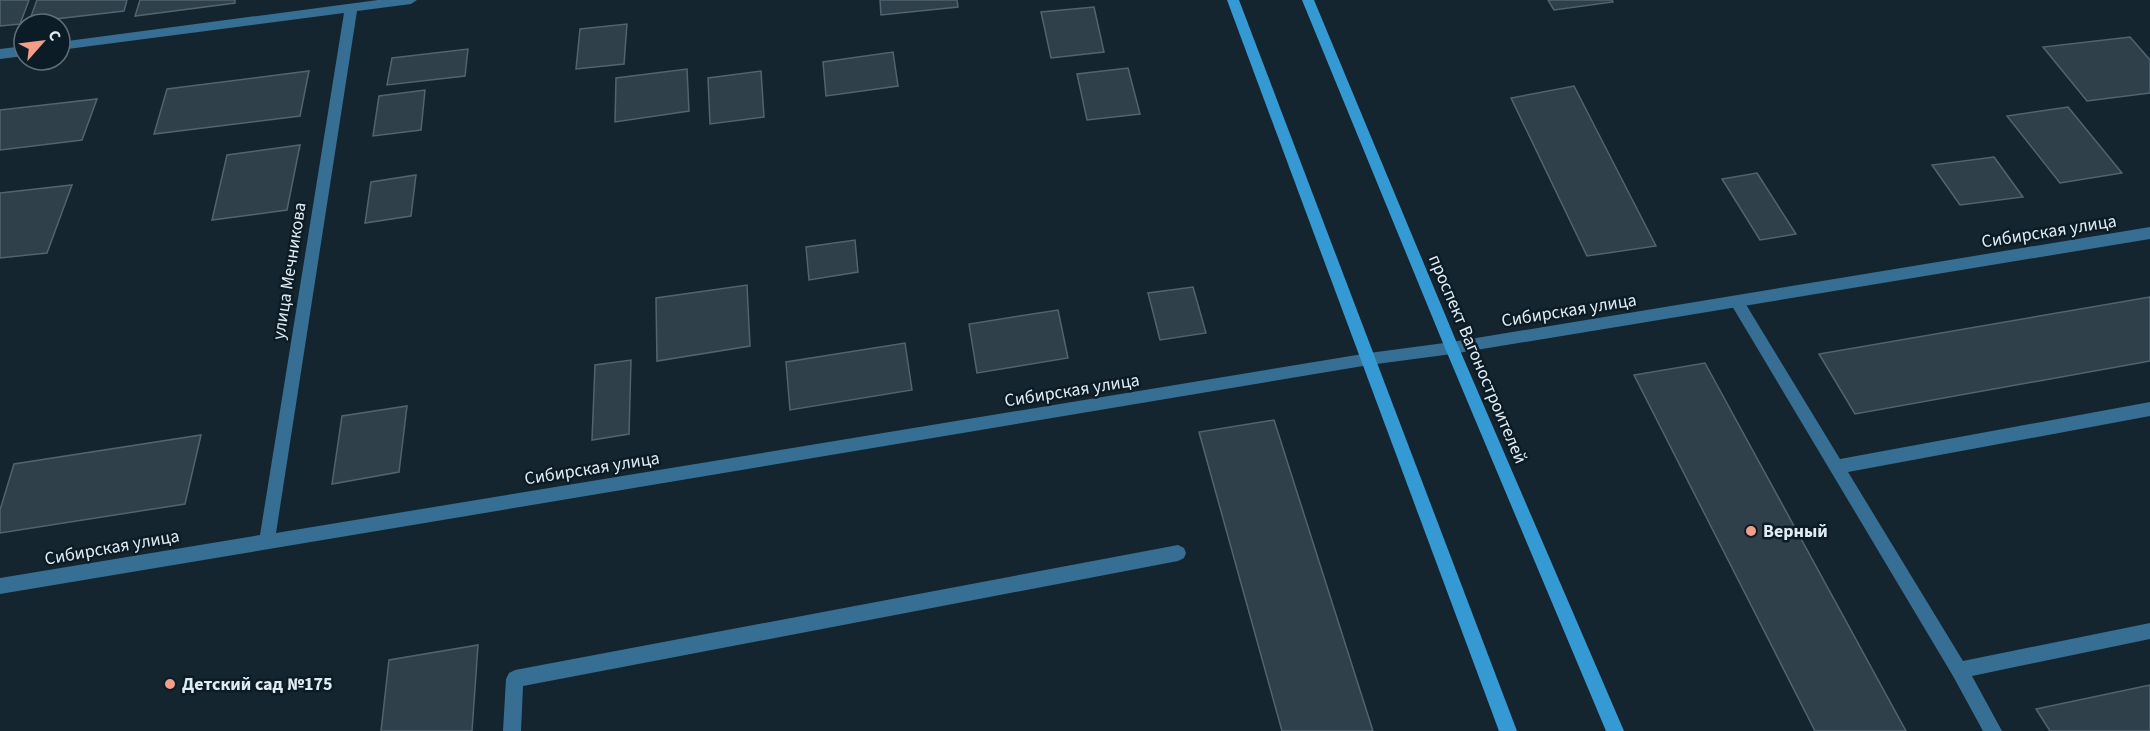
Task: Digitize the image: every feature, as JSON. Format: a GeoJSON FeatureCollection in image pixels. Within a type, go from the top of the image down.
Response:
{"type":"FeatureCollection","features":[{"type":"Feature","properties":{"kind":"main road"},"geometry":{"type":"LineString","coordinates":[[1233,0],[1508,731]]}},
{"type":"Feature","properties":{"kind":"main road","name":"проспект Вагоностроителей"},"geometry":{"type":"LineString","coordinates":[[1308,0],[1452,348],[1615,731]]}},
{"type":"Feature","properties":{"kind":"street"},"geometry":{"type":"LineString","coordinates":[[72,44],[411,0]]}},
{"type":"Feature","properties":{"kind":"street","name":"улица Мечникова"},"geometry":{"type":"LineString","coordinates":[[267,540],[351,8]]}},
{"type":"Feature","properties":{"kind":"street","name":"Сибирская улица"},"geometry":{"type":"LineString","coordinates":[[0,586],[1369,359],[1452,348],[2150,233]]}},
{"type":"Feature","properties":{"kind":"street"},"geometry":{"type":"LineString","coordinates":[[1737,302],[1994,731]]}},
{"type":"Feature","properties":{"kind":"street"},"geometry":{"type":"LineString","coordinates":[[1837,467],[2150,409]]}},
{"type":"Feature","properties":{"kind":"street"},"geometry":{"type":"LineString","coordinates":[[512,731],[515,679],[1178,553]]}},
{"type":"Feature","properties":{"kind":"street"},"geometry":{"type":"LineString","coordinates":[[1959,670],[2150,631]]}},
{"type":"Feature","properties":{"kind":"building"},"geometry":{"type":"Polygon","coordinates":[[[0,0],[29,0],[24,12],[12,12],[12,25],[0,26],[0,0]]]}},
{"type":"Feature","properties":{"kind":"building"},"geometry":{"type":"Polygon","coordinates":[[[37,0],[127,0],[124,11],[72,17],[72,12],[33,12],[37,0]]]}},
{"type":"Feature","properties":{"kind":"building"},"geometry":{"type":"Polygon","coordinates":[[[140,0],[235,0],[235,3],[135,16],[140,0]]]}},
{"type":"Feature","properties":{"kind":"building"},"geometry":{"type":"Polygon","coordinates":[[[880,0],[957,0],[958,7],[881,15],[880,0]]]}},
{"type":"Feature","properties":{"kind":"building"},"geometry":{"type":"Polygon","coordinates":[[[1548,0],[1612,0],[1613,2],[1554,10],[1548,0]]]}},
{"type":"Feature","properties":{"kind":"building"},"geometry":{"type":"Polygon","coordinates":[[[1094,7],[1104,52],[1051,58],[1041,12],[1094,7]]]}},
{"type":"Feature","properties":{"kind":"building"},"geometry":{"type":"Polygon","coordinates":[[[627,24],[624,64],[576,69],[580,29],[627,24]]]}},
{"type":"Feature","properties":{"kind":"building"},"geometry":{"type":"Polygon","coordinates":[[[2130,37],[2150,60],[2150,93],[2087,101],[2043,47],[2130,37]]]}},
{"type":"Feature","properties":{"kind":"building"},"geometry":{"type":"Polygon","coordinates":[[[468,49],[465,76],[387,85],[392,58],[468,49]]]}},
{"type":"Feature","properties":{"kind":"building"},"geometry":{"type":"Polygon","coordinates":[[[893,52],[898,86],[826,96],[823,62],[893,52]]]}},
{"type":"Feature","properties":{"kind":"building"},"geometry":{"type":"Polygon","coordinates":[[[1128,68],[1140,114],[1087,120],[1077,74],[1128,68]]]}},
{"type":"Feature","properties":{"kind":"building"},"geometry":{"type":"Polygon","coordinates":[[[687,69],[689,111],[615,122],[616,78],[687,69]]]}},
{"type":"Feature","properties":{"kind":"building"},"geometry":{"type":"Polygon","coordinates":[[[309,71],[300,116],[154,134],[167,89],[309,71]]]}},
{"type":"Feature","properties":{"kind":"building"},"geometry":{"type":"Polygon","coordinates":[[[761,71],[764,117],[710,124],[708,78],[761,71]]]}},
{"type":"Feature","properties":{"kind":"building"},"geometry":{"type":"Polygon","coordinates":[[[1574,86],[1656,246],[1587,256],[1511,98],[1574,86]]]}},
{"type":"Feature","properties":{"kind":"building"},"geometry":{"type":"Polygon","coordinates":[[[425,90],[421,130],[373,136],[379,96],[425,90]]]}},
{"type":"Feature","properties":{"kind":"building"},"geometry":{"type":"Polygon","coordinates":[[[97,99],[82,140],[0,150],[0,110],[97,99]]]}},
{"type":"Feature","properties":{"kind":"building"},"geometry":{"type":"Polygon","coordinates":[[[2068,107],[2122,173],[2060,183],[2007,116],[2068,107]]]}},
{"type":"Feature","properties":{"kind":"building"},"geometry":{"type":"Polygon","coordinates":[[[300,145],[287,210],[212,220],[227,155],[300,145]]]}},
{"type":"Feature","properties":{"kind":"building"},"geometry":{"type":"Polygon","coordinates":[[[1994,157],[2023,197],[1960,205],[1932,165],[1994,157]]]}},
{"type":"Feature","properties":{"kind":"building"},"geometry":{"type":"Polygon","coordinates":[[[1757,173],[1796,234],[1760,240],[1722,179],[1757,173]]]}},
{"type":"Feature","properties":{"kind":"building"},"geometry":{"type":"Polygon","coordinates":[[[416,175],[411,216],[365,223],[371,182],[416,175]]]}},
{"type":"Feature","properties":{"kind":"building"},"geometry":{"type":"Polygon","coordinates":[[[72,185],[47,253],[0,258],[0,193],[72,185]]]}},
{"type":"Feature","properties":{"kind":"building"},"geometry":{"type":"Polygon","coordinates":[[[855,240],[858,272],[809,280],[806,247],[855,240]]]}},
{"type":"Feature","properties":{"kind":"building"},"geometry":{"type":"Polygon","coordinates":[[[747,285],[750,346],[657,361],[656,298],[747,285]]]}},
{"type":"Feature","properties":{"kind":"building"},"geometry":{"type":"Polygon","coordinates":[[[1193,287],[1206,333],[1160,340],[1148,293],[1193,287]]]}},
{"type":"Feature","properties":{"kind":"building"},"geometry":{"type":"Polygon","coordinates":[[[2150,297],[2150,361],[1855,414],[1819,354],[2150,297]]]}},
{"type":"Feature","properties":{"kind":"building"},"geometry":{"type":"Polygon","coordinates":[[[1058,310],[1068,358],[977,373],[969,324],[1058,310]]]}},
{"type":"Feature","properties":{"kind":"building"},"geometry":{"type":"Polygon","coordinates":[[[905,343],[912,390],[790,410],[786,362],[905,343]]]}},
{"type":"Feature","properties":{"kind":"building"},"geometry":{"type":"Polygon","coordinates":[[[631,360],[629,434],[592,440],[595,365],[631,360]]]}},
{"type":"Feature","properties":{"kind":"building"},"geometry":{"type":"Polygon","coordinates":[[[1705,363],[1906,731],[1815,731],[1634,375],[1705,363]]]}},
{"type":"Feature","properties":{"kind":"building"},"geometry":{"type":"Polygon","coordinates":[[[407,406],[399,472],[332,484],[342,416],[407,406]]]}},
{"type":"Feature","properties":{"kind":"building"},"geometry":{"type":"Polygon","coordinates":[[[1274,420],[1373,731],[1282,731],[1199,432],[1274,420]]]}},
{"type":"Feature","properties":{"kind":"building"},"geometry":{"type":"Polygon","coordinates":[[[201,435],[185,504],[0,533],[0,510],[14,464],[201,435]]]}},
{"type":"Feature","properties":{"kind":"building"},"geometry":{"type":"Polygon","coordinates":[[[478,645],[472,731],[381,731],[389,660],[478,645]]]}},
{"type":"Feature","properties":{"kind":"building"},"geometry":{"type":"Polygon","coordinates":[[[2150,685],[2150,731],[2050,731],[2036,709],[2150,685]]]}},
{"type":"Feature","properties":{"kind":"place","name":"Верный"},"geometry":{"type":"Point","coordinates":[1751,531]}},
{"type":"Feature","properties":{"kind":"place","name":"Детский сад №175"},"geometry":{"type":"Point","coordinates":[170,684]}}]}
